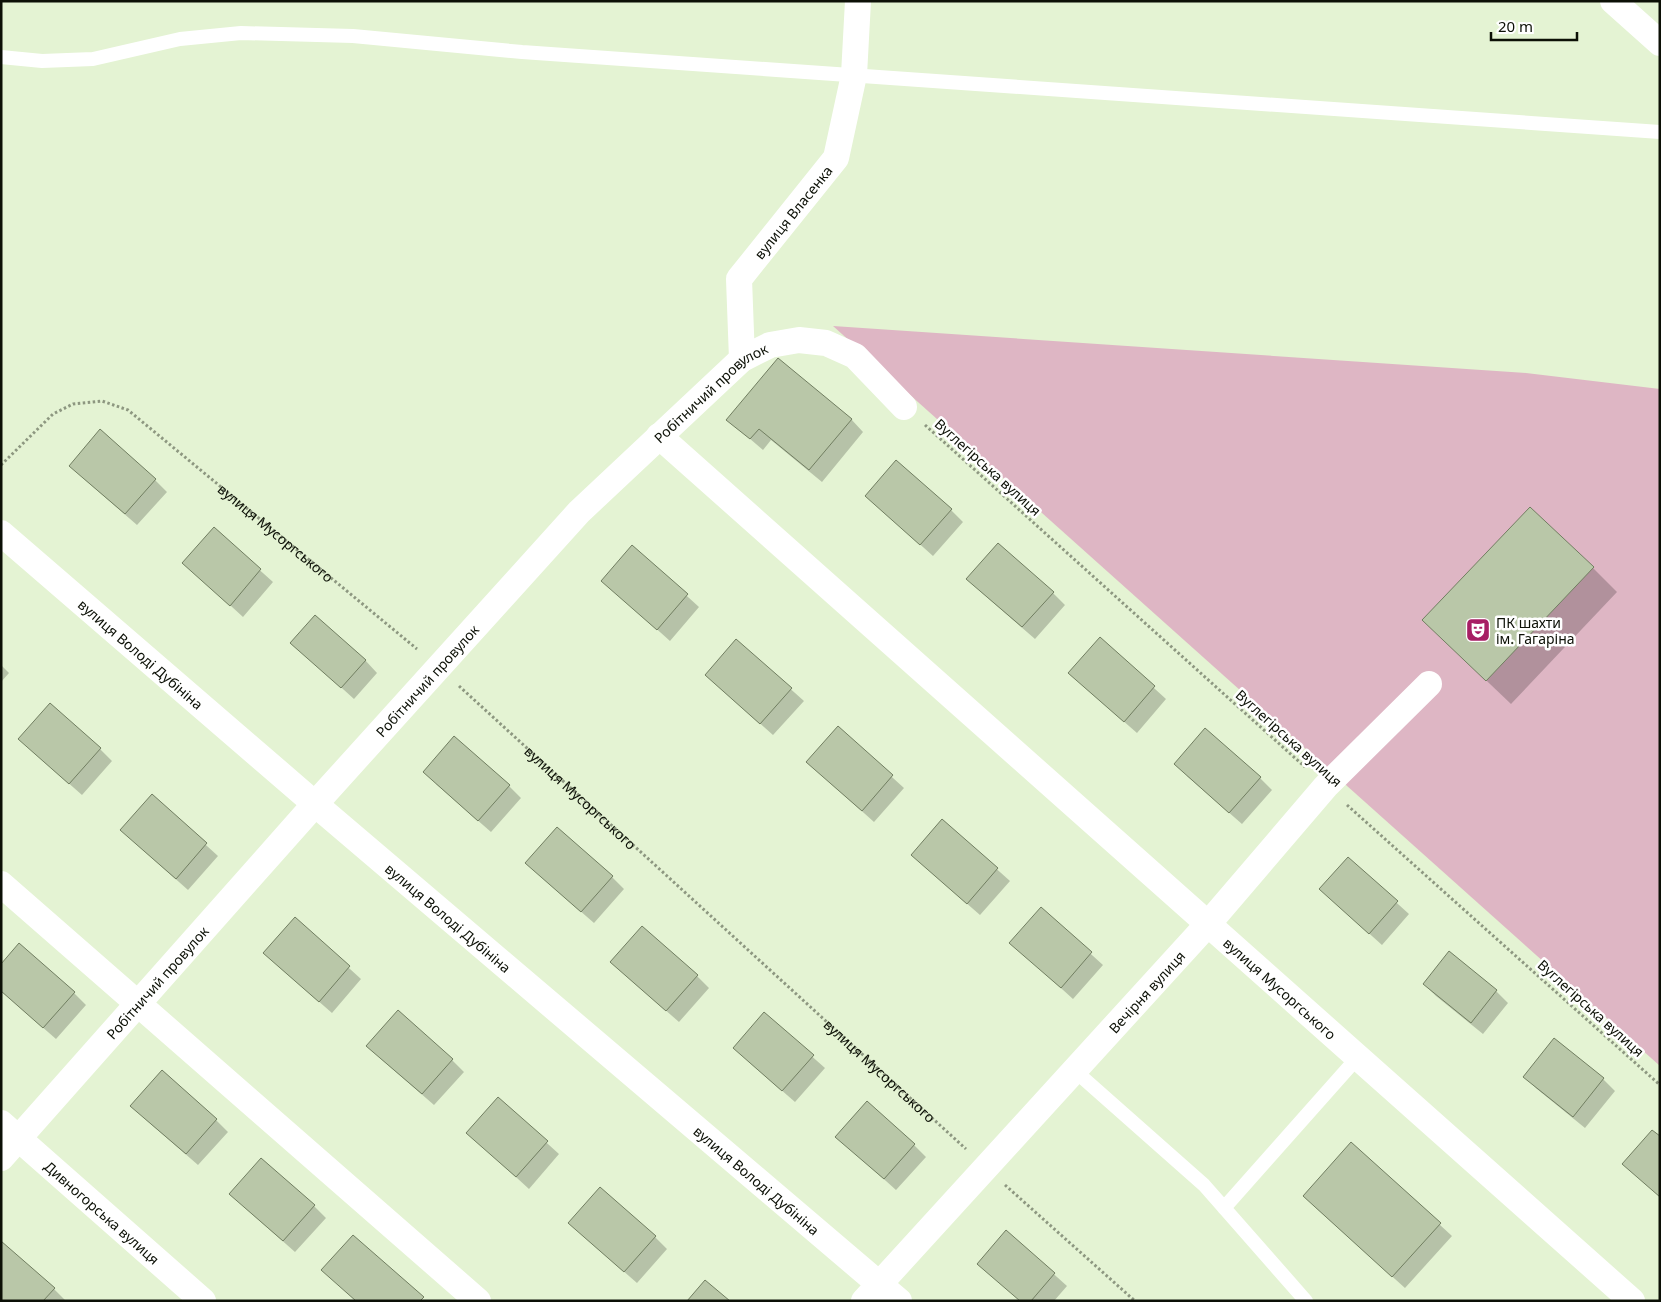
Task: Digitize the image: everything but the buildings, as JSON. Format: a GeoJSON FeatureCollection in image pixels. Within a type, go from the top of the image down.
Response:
{"type":"FeatureCollection","features":[{"type":"Feature","properties":{"kind":"street","name":"вулиця Власенка"},"geometry":{"type":"LineString","coordinates":[[742,359],[739,280],[836,158],[854,75],[858,1]]}},
{"type":"Feature","properties":{"kind":"street"},"geometry":{"type":"LineString","coordinates":[[1613,1],[1660,43]]}},
{"type":"Feature","properties":{"kind":"street","name":"Робітничий провулок"},"geometry":{"type":"LineString","coordinates":[[1,1158],[10,1131],[139,1003],[315,804],[579,512],[742,359],[770,345],[799,340],[826,343],[855,356],[904,407]]}},
{"type":"Feature","properties":{"kind":"street","name":"вулиця Мусоргського"},"geometry":{"type":"LineString","coordinates":[[659,436],[1632,1301]]}},
{"type":"Feature","properties":{"kind":"street","name":"вулиця Володі Дубініна"},"geometry":{"type":"LineString","coordinates":[[1,533],[315,804],[872,1292],[899,1301]]}},
{"type":"Feature","properties":{"kind":"street","name":"Вечірня вулиця"},"geometry":{"type":"LineString","coordinates":[[872,1292],[1208,924],[1326,786],[1429,684]]}},
{"type":"Feature","properties":{"kind":"street"},"geometry":{"type":"LineString","coordinates":[[1,884],[478,1301]]}},
{"type":"Feature","properties":{"kind":"street","name":"Дивногорська вулиця"},"geometry":{"type":"LineString","coordinates":[[10,1131],[204,1301]]}},
{"type":"Feature","properties":{"kind":"lane"},"geometry":{"type":"LineString","coordinates":[[1,57],[42,61],[93,59],[180,39],[241,33],[353,36],[522,52],[1660,132]]}},
{"type":"Feature","properties":{"kind":"lane"},"geometry":{"type":"LineString","coordinates":[[1224,1208],[1358,1057]]}},
{"type":"Feature","properties":{"kind":"lane"},"geometry":{"type":"LineString","coordinates":[[1074,1070],[1204,1185],[1306,1301]]}},
{"type":"Feature","properties":{"kind":"path","name":"вулиця Мусоргського"},"geometry":{"type":"LineString","coordinates":[[1,465],[53,414],[73,404],[102,401],[128,410],[438,667],[985,1167],[1135,1301]]}},
{"type":"Feature","properties":{"kind":"path","name":"Вуглегірська вулиця"},"geometry":{"type":"LineString","coordinates":[[904,407],[1660,1085]]}},
{"type":"Feature","properties":{"kind":"shaded area"},"geometry":{"type":"Polygon","coordinates":[[[833,326],[1526,373],[1660,389],[1660,1066],[833,326]]]}},
{"type":"Feature","properties":{"kind":"place","name":"ПК шахти ім. Гагаріна"},"geometry":{"type":"Point","coordinates":[1478,630]}}]}
